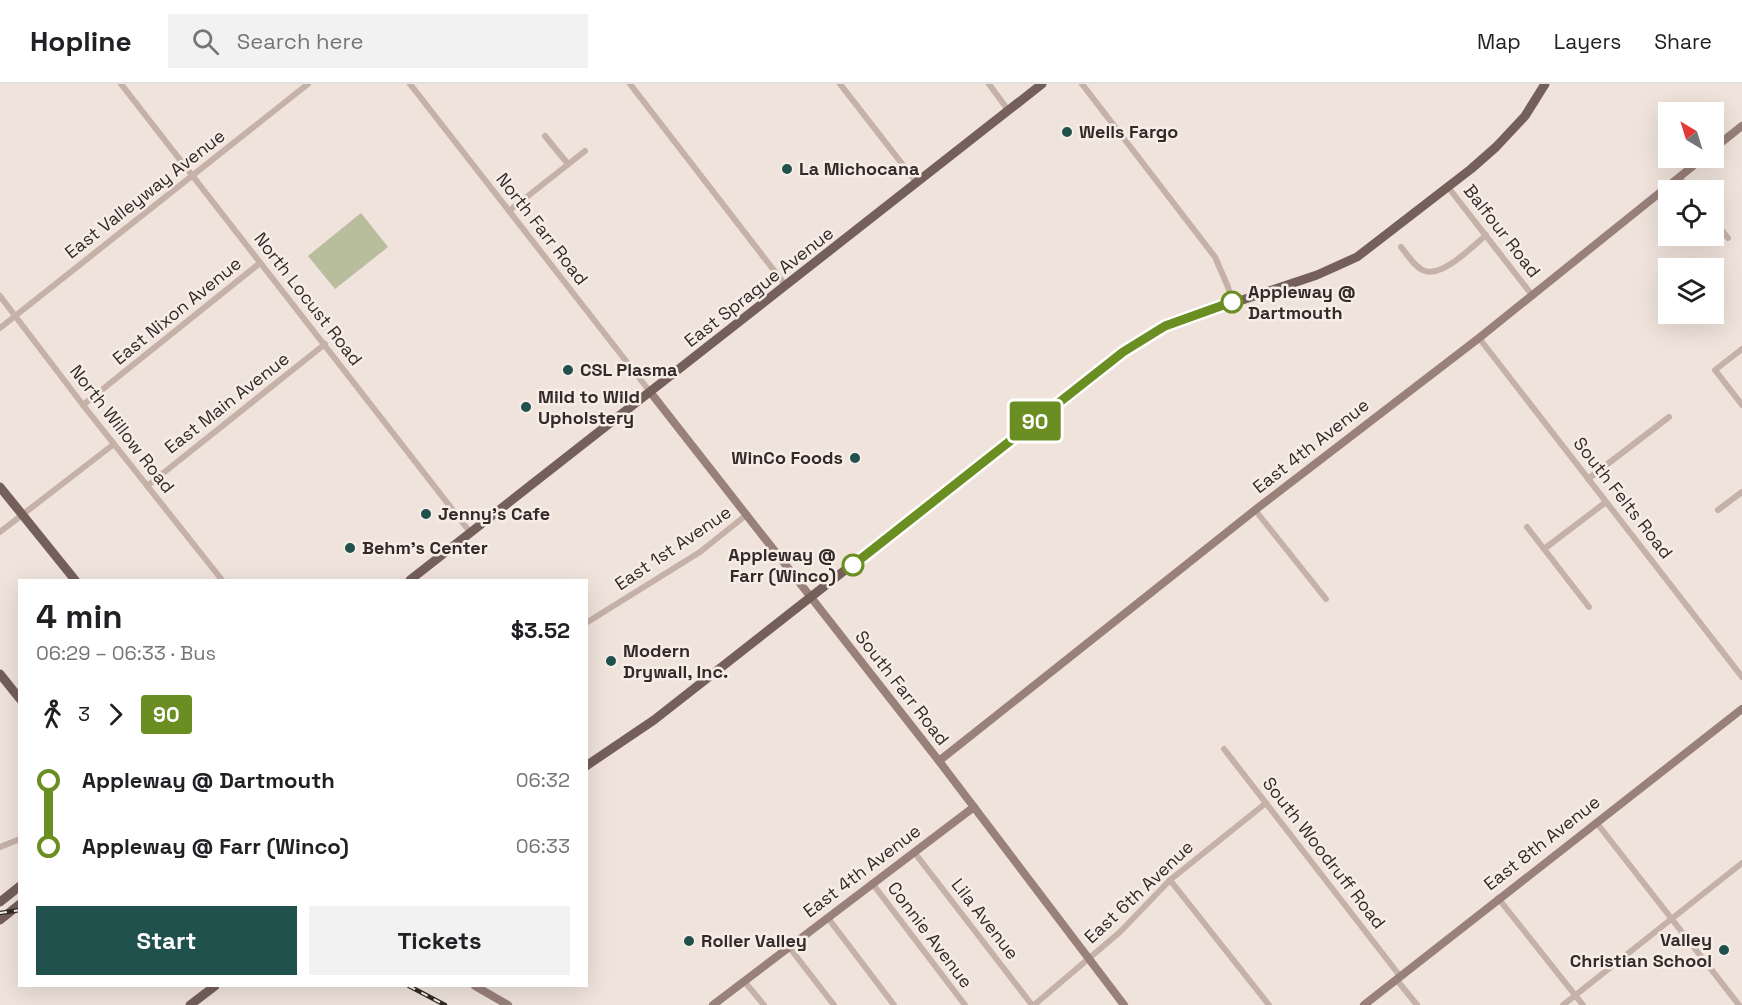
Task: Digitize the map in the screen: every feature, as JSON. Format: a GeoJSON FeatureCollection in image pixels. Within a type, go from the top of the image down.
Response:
{"type":"FeatureCollection","features":[{"type":"Feature","properties":{"kind":"main road","name":"East Sprague Avenue"},"geometry":{"type":"LineString","coordinates":[[411,579],[1042,84]]}},
{"type":"Feature","properties":{"kind":"main road"},"geometry":{"type":"LineString","coordinates":[[588,765],[654,720],[1123,352],[1165,326],[1317,275],[1357,257],[1471,169],[1525,116],[1545,84]]}},
{"type":"Feature","properties":{"kind":"main road"},"geometry":{"type":"LineString","coordinates":[[0,487],[74,579]]}},
{"type":"Feature","properties":{"kind":"main road"},"geometry":{"type":"LineString","coordinates":[[0,674],[18,696]]}},
{"type":"Feature","properties":{"kind":"main road"},"geometry":{"type":"LineString","coordinates":[[0,902],[18,888]]}},
{"type":"Feature","properties":{"kind":"main road"},"geometry":{"type":"LineString","coordinates":[[0,920],[18,906]]}},
{"type":"Feature","properties":{"kind":"main road"},"geometry":{"type":"LineString","coordinates":[[189,1005],[212,988]]}},
{"type":"Feature","properties":{"kind":"street","name":"North Locust Road"},"geometry":{"type":"LineString","coordinates":[[121,84],[470,532]]}},
{"type":"Feature","properties":{"kind":"street","name":"East Valleyway Avenue"},"geometry":{"type":"LineString","coordinates":[[0,328],[309,84]]}},
{"type":"Feature","properties":{"kind":"street","name":"North Farr Road"},"geometry":{"type":"LineString","coordinates":[[410,84],[651,393]]}},
{"type":"Feature","properties":{"kind":"street"},"geometry":{"type":"LineString","coordinates":[[630,84],[786,286]]}},
{"type":"Feature","properties":{"kind":"street"},"geometry":{"type":"LineString","coordinates":[[840,84],[917,183]]}},
{"type":"Feature","properties":{"kind":"street"},"geometry":{"type":"LineString","coordinates":[[989,84],[1008,110]]}},
{"type":"Feature","properties":{"kind":"street"},"geometry":{"type":"LineString","coordinates":[[1082,84],[1215,257],[1232,302]]}},
{"type":"Feature","properties":{"kind":"street"},"geometry":{"type":"LineString","coordinates":[[1724,140],[1742,126]]}},
{"type":"Feature","properties":{"kind":"street"},"geometry":{"type":"LineString","coordinates":[[545,136],[568,164]]}},
{"type":"Feature","properties":{"kind":"street"},"geometry":{"type":"LineString","coordinates":[[509,211],[585,151]]}},
{"type":"Feature","properties":{"kind":"street","name":"East 4th Avenue"},"geometry":{"type":"LineString","coordinates":[[939,761],[1255,510],[1479,338],[1690,168]]}},
{"type":"Feature","properties":{"kind":"street"},"geometry":{"type":"LineString","coordinates":[[1678,177],[1681,180]]}},
{"type":"Feature","properties":{"kind":"street","name":"Balfour Road"},"geometry":{"type":"LineString","coordinates":[[1448,187],[1532,295]]}},
{"type":"Feature","properties":{"kind":"street"},"geometry":{"type":"LineString","coordinates":[[1724,233],[1728,238]]}},
{"type":"Feature","properties":{"kind":"street"},"geometry":{"type":"LineString","coordinates":[[1401,247],[1417,266],[1425,271],[1434,272],[1446,268],[1486,235]]}},
{"type":"Feature","properties":{"kind":"street","name":"East Nixon Avenue"},"geometry":{"type":"LineString","coordinates":[[83,405],[261,263]]}},
{"type":"Feature","properties":{"kind":"street","name":"North Willow Road"},"geometry":{"type":"LineString","coordinates":[[0,296],[221,579]]}},
{"type":"Feature","properties":{"kind":"street","name":"South Felts Road"},"geometry":{"type":"LineString","coordinates":[[1479,338],[1742,678]]}},
{"type":"Feature","properties":{"kind":"street","name":"East Main Avenue"},"geometry":{"type":"LineString","coordinates":[[147,486],[325,344]]}},
{"type":"Feature","properties":{"kind":"street"},"geometry":{"type":"LineString","coordinates":[[1742,349],[1715,370],[1742,405]]}},
{"type":"Feature","properties":{"kind":"street","name":"South Farr Road"},"geometry":{"type":"LineString","coordinates":[[651,393],[939,761],[1124,1005]]}},
{"type":"Feature","properties":{"kind":"street"},"geometry":{"type":"LineString","coordinates":[[1588,479],[1668,417]]}},
{"type":"Feature","properties":{"kind":"street"},"geometry":{"type":"LineString","coordinates":[[0,532],[114,444]]}},
{"type":"Feature","properties":{"kind":"street"},"geometry":{"type":"LineString","coordinates":[[1718,510],[1742,492]]}},
{"type":"Feature","properties":{"kind":"street"},"geometry":{"type":"LineString","coordinates":[[1544,549],[1606,502]]}},
{"type":"Feature","properties":{"kind":"street"},"geometry":{"type":"LineString","coordinates":[[1255,510],[1326,599]]}},
{"type":"Feature","properties":{"kind":"street","name":"East 1st Avenue"},"geometry":{"type":"LineString","coordinates":[[588,621],[700,552],[745,516]]}},
{"type":"Feature","properties":{"kind":"street"},"geometry":{"type":"LineString","coordinates":[[1527,527],[1589,607]]}},
{"type":"Feature","properties":{"kind":"street","name":"East 8th Avenue"},"geometry":{"type":"LineString","coordinates":[[1364,1005],[1742,709]]}},
{"type":"Feature","properties":{"kind":"street","name":"South Woodruff Road"},"geometry":{"type":"LineString","coordinates":[[1224,749],[1417,1005]]}},
{"type":"Feature","properties":{"kind":"street","name":"East 6th Avenue"},"geometry":{"type":"LineString","coordinates":[[1033,1005],[1120,932],[1170,880],[1266,803]]}},
{"type":"Feature","properties":{"kind":"street","name":"East 4th Avenue"},"geometry":{"type":"LineString","coordinates":[[713,1005],[974,807]]}},
{"type":"Feature","properties":{"kind":"street"},"geometry":{"type":"LineString","coordinates":[[1596,822],[1672,917],[1738,1005]]}},
{"type":"Feature","properties":{"kind":"street"},"geometry":{"type":"LineString","coordinates":[[0,847],[18,840]]}},
{"type":"Feature","properties":{"kind":"street","name":"Lila Avenue"},"geometry":{"type":"LineString","coordinates":[[914,852],[1033,1005]]}},
{"type":"Feature","properties":{"kind":"street"},"geometry":{"type":"LineString","coordinates":[[1563,1005],[1742,863]]}},
{"type":"Feature","properties":{"kind":"street"},"geometry":{"type":"LineString","coordinates":[[1170,880],[1269,1005]]}},
{"type":"Feature","properties":{"kind":"street","name":"Connie Avenue"},"geometry":{"type":"LineString","coordinates":[[872,883],[965,1005]]}},
{"type":"Feature","properties":{"kind":"street"},"geometry":{"type":"LineString","coordinates":[[1498,898],[1583,1005]]}},
{"type":"Feature","properties":{"kind":"street"},"geometry":{"type":"LineString","coordinates":[[828,918],[894,1005]]}},
{"type":"Feature","properties":{"kind":"street"},"geometry":{"type":"LineString","coordinates":[[789,947],[834,1005]]}},
{"type":"Feature","properties":{"kind":"street"},"geometry":{"type":"LineString","coordinates":[[744,981],[764,1005]]}},
{"type":"Feature","properties":{"kind":"street"},"geometry":{"type":"LineString","coordinates":[[477,987],[508,1005]]}},
{"type":"Feature","properties":{"kind":"green space"},"geometry":{"type":"Polygon","coordinates":[[[361,213],[388,247],[335,289],[308,256],[361,213]]]}},
{"type":"Feature","properties":{"kind":"railway"},"geometry":{"type":"LineString","coordinates":[[0,913],[18,910]]}},
{"type":"Feature","properties":{"kind":"railway"},"geometry":{"type":"LineString","coordinates":[[411,987],[445,1005]]}},
{"type":"Feature","properties":{"kind":"bus line","name":"90"},"geometry":{"type":"LineString","coordinates":[[853,565],[1123,352],[1165,326],[1232,302]]}},
{"type":"Feature","properties":{"kind":"place","name":"Wells Fargo"},"geometry":{"type":"Point","coordinates":[1067,132]}},
{"type":"Feature","properties":{"kind":"place","name":"La Michocana"},"geometry":{"type":"Point","coordinates":[787,169]}},
{"type":"Feature","properties":{"kind":"place","name":"Appleway @ Dartmouth"},"geometry":{"type":"Point","coordinates":[1232,302]}},
{"type":"Feature","properties":{"kind":"place","name":"CSL Plasma"},"geometry":{"type":"Point","coordinates":[568,370]}},
{"type":"Feature","properties":{"kind":"place","name":"Mild to Wild Upholstery"},"geometry":{"type":"Point","coordinates":[526,407]}},
{"type":"Feature","properties":{"kind":"place","name":"WinCo Foods"},"geometry":{"type":"Point","coordinates":[855,458]}},
{"type":"Feature","properties":{"kind":"place","name":"Jenny's Cafe"},"geometry":{"type":"Point","coordinates":[426,514]}},
{"type":"Feature","properties":{"kind":"place","name":"Behm's Center"},"geometry":{"type":"Point","coordinates":[350,548]}},
{"type":"Feature","properties":{"kind":"place","name":"Appleway @ Farr (Winco)"},"geometry":{"type":"Point","coordinates":[853,565]}},
{"type":"Feature","properties":{"kind":"place","name":"Modern Drywall, Inc."},"geometry":{"type":"Point","coordinates":[611,661]}},
{"type":"Feature","properties":{"kind":"place","name":"Roller Valley"},"geometry":{"type":"Point","coordinates":[689,941]}},
{"type":"Feature","properties":{"kind":"place","name":"Valley Christian School"},"geometry":{"type":"Point","coordinates":[1724,950]}}]}
